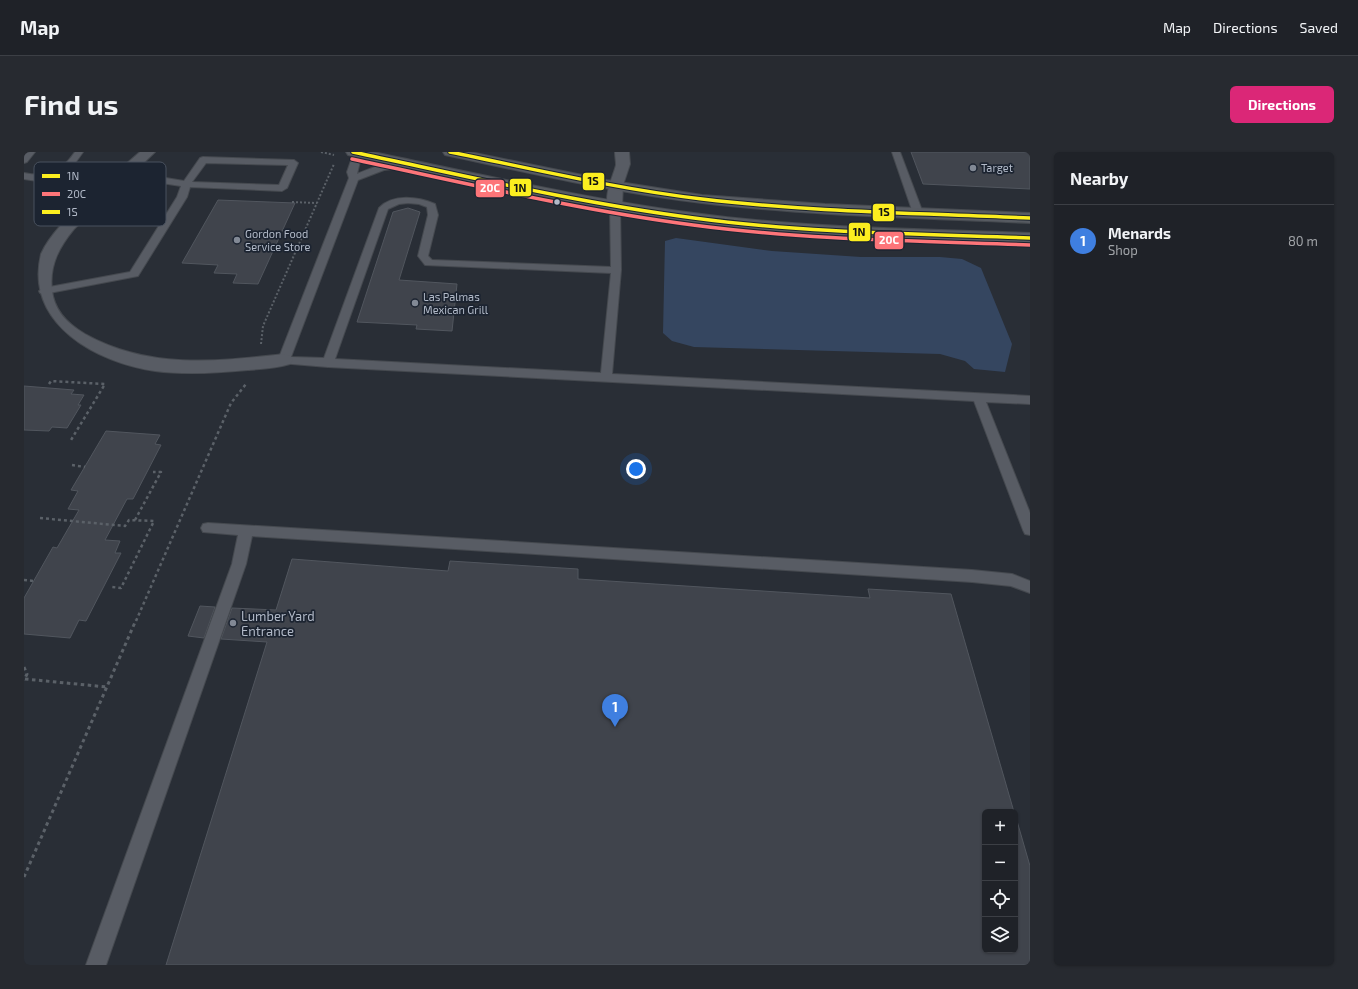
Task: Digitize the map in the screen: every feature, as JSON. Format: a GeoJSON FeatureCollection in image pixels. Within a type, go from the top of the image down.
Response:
{"type":"FeatureCollection","features":[{"type":"Feature","properties":{"kind":"main road"},"geometry":{"type":"LineString","coordinates":[[450,152],[616,185],[741,203],[807,208],[1030,218]]}},
{"type":"Feature","properties":{"kind":"main road"},"geometry":{"type":"LineString","coordinates":[[356,153],[615,206],[694,218],[800,228],[1030,238]]}},
{"type":"Feature","properties":{"kind":"street"},"geometry":{"type":"LineString","coordinates":[[137,162],[148,152]]}},
{"type":"Feature","properties":{"kind":"street"},"geometry":{"type":"LineString","coordinates":[[615,206],[616,185],[623,164],[622,152]]}},
{"type":"Feature","properties":{"kind":"street"},"geometry":{"type":"LineString","coordinates":[[70,226],[61,236],[50,253],[43,271],[42,284],[52,315],[68,330],[112,354],[164,366],[222,367],[284,360]]}},
{"type":"Feature","properties":{"kind":"lane"},"geometry":{"type":"LineString","coordinates":[[24,160],[31,152]]}},
{"type":"Feature","properties":{"kind":"lane"},"geometry":{"type":"LineString","coordinates":[[71,162],[79,152]]}},
{"type":"Feature","properties":{"kind":"lane"},"geometry":{"type":"LineString","coordinates":[[896,152],[918,213]]}},
{"type":"Feature","properties":{"kind":"lane"},"geometry":{"type":"LineString","coordinates":[[356,153],[352,172],[354,178],[284,360],[1030,400]]}},
{"type":"Feature","properties":{"kind":"lane"},"geometry":{"type":"LineString","coordinates":[[166,181],[186,184],[282,188],[294,164],[203,160],[186,184],[182,197],[166,223]]}},
{"type":"Feature","properties":{"kind":"lane"},"geometry":{"type":"LineString","coordinates":[[354,178],[382,167],[410,164]]}},
{"type":"Feature","properties":{"kind":"lane"},"geometry":{"type":"LineString","coordinates":[[328,363],[384,208],[392,202],[406,200],[423,201],[432,206],[433,215],[423,256],[428,263],[616,270]]}},
{"type":"Feature","properties":{"kind":"lane"},"geometry":{"type":"LineString","coordinates":[[606,377],[616,270],[615,206]]}},
{"type":"Feature","properties":{"kind":"lane"},"geometry":{"type":"LineString","coordinates":[[44,292],[134,274],[164,226]]}},
{"type":"Feature","properties":{"kind":"lane"},"geometry":{"type":"LineString","coordinates":[[978,397],[1030,530]]}},
{"type":"Feature","properties":{"kind":"lane"},"geometry":{"type":"LineString","coordinates":[[208,528],[972,576],[1012,580],[1030,587]]}},
{"type":"Feature","properties":{"kind":"lane"},"geometry":{"type":"LineString","coordinates":[[96,965],[239,564],[246,530]]}},
{"type":"Feature","properties":{"kind":"path"},"geometry":{"type":"LineString","coordinates":[[321,152],[338,156]]}},
{"type":"Feature","properties":{"kind":"path"},"geometry":{"type":"LineString","coordinates":[[261,349],[263,326],[335,162]]}},
{"type":"Feature","properties":{"kind":"path"},"geometry":{"type":"LineString","coordinates":[[285,202],[317,203]]}},
{"type":"Feature","properties":{"kind":"path"},"geometry":{"type":"LineString","coordinates":[[24,877],[231,403],[250,380]]}},
{"type":"Feature","properties":{"kind":"path"},"geometry":{"type":"LineString","coordinates":[[49,384],[51,381],[105,384],[71,440]]}},
{"type":"Feature","properties":{"kind":"path"},"geometry":{"type":"LineString","coordinates":[[72,466],[85,467]]}},
{"type":"Feature","properties":{"kind":"path"},"geometry":{"type":"LineString","coordinates":[[135,520],[161,472],[153,472]]}},
{"type":"Feature","properties":{"kind":"path"},"geometry":{"type":"LineString","coordinates":[[40,518],[125,526],[129,520],[154,521],[121,588],[112,587]]}},
{"type":"Feature","properties":{"kind":"path"},"geometry":{"type":"LineString","coordinates":[[24,580],[34,581]]}},
{"type":"Feature","properties":{"kind":"path"},"geometry":{"type":"LineString","coordinates":[[24,667],[27,674],[25,680],[107,686]]}},
{"type":"Feature","properties":{"kind":"water"},"geometry":{"type":"Polygon","coordinates":[[[676,238],[772,251],[861,257],[940,257],[962,259],[981,268],[1012,344],[1005,372],[974,369],[965,361],[940,354],[694,347],[672,341],[663,333],[665,241],[676,238]]]}},
{"type":"Feature","properties":{"kind":"building","name":"Target"},"geometry":{"type":"Polygon","coordinates":[[[911,152],[1030,152],[1030,189],[923,184],[911,152]]]}},
{"type":"Feature","properties":{"kind":"building","name":"Gordon Food Service Store"},"geometry":{"type":"Polygon","coordinates":[[[218,200],[295,203],[258,284],[233,283],[237,274],[214,273],[218,265],[182,263],[218,200]]]}},
{"type":"Feature","properties":{"kind":"building"},"geometry":{"type":"Polygon","coordinates":[[[408,208],[420,212],[399,280],[457,284],[452,331],[416,329],[417,325],[357,322],[393,212],[408,208]]]}},
{"type":"Feature","properties":{"kind":"building"},"geometry":{"type":"Polygon","coordinates":[[[24,386],[74,390],[71,394],[84,395],[78,405],[81,405],[67,428],[52,427],[49,431],[24,430],[24,386]]]}},
{"type":"Feature","properties":{"kind":"building"},"geometry":{"type":"Polygon","coordinates":[[[106,431],[160,435],[155,444],[161,445],[133,499],[127,499],[105,540],[120,541],[115,553],[121,553],[86,621],[79,620],[70,638],[24,634],[24,598],[53,547],[57,548],[79,510],[68,509],[78,491],[71,490],[106,431]]]}},
{"type":"Feature","properties":{"kind":"building"},"geometry":{"type":"Polygon","coordinates":[[[292,559],[448,571],[450,561],[578,569],[578,579],[870,598],[868,589],[951,594],[1013,809],[982,809],[982,953],[1018,953],[1018,824],[1030,866],[1030,965],[166,965],[267,642],[221,639],[232,608],[276,610],[292,559]]]}},
{"type":"Feature","properties":{"kind":"building"},"geometry":{"type":"Polygon","coordinates":[[[200,606],[215,607],[204,638],[188,636],[200,606]]]}},
{"type":"Feature","properties":{"kind":"transit line","name":"1N"},"geometry":{"type":"LineString","coordinates":[[353,152],[565,197],[694,218],[820,230],[1030,238]]}},
{"type":"Feature","properties":{"kind":"transit line","name":"1S"},"geometry":{"type":"LineString","coordinates":[[450,152],[639,190],[702,199],[784,207],[866,212],[1030,218]]}},
{"type":"Feature","properties":{"kind":"transit line","name":"20C"},"geometry":{"type":"LineString","coordinates":[[352,159],[564,204],[693,225],[819,237],[1030,245]]}},
{"type":"Feature","properties":{"kind":"place","name":"Target"},"geometry":{"type":"Point","coordinates":[973,168]}},
{"type":"Feature","properties":{"kind":"place","name":"Gordon Food Service Store"},"geometry":{"type":"Point","coordinates":[237,240]}},
{"type":"Feature","properties":{"kind":"place","name":"Las Palmas Mexican Grill"},"geometry":{"type":"Point","coordinates":[415,303]}},
{"type":"Feature","properties":{"kind":"place","name":"Lumber Yard Entrance"},"geometry":{"type":"Point","coordinates":[233,623]}},
{"type":"Feature","properties":{"kind":"place","name":"Menards"},"geometry":{"type":"Point","coordinates":[615,727]}}]}
